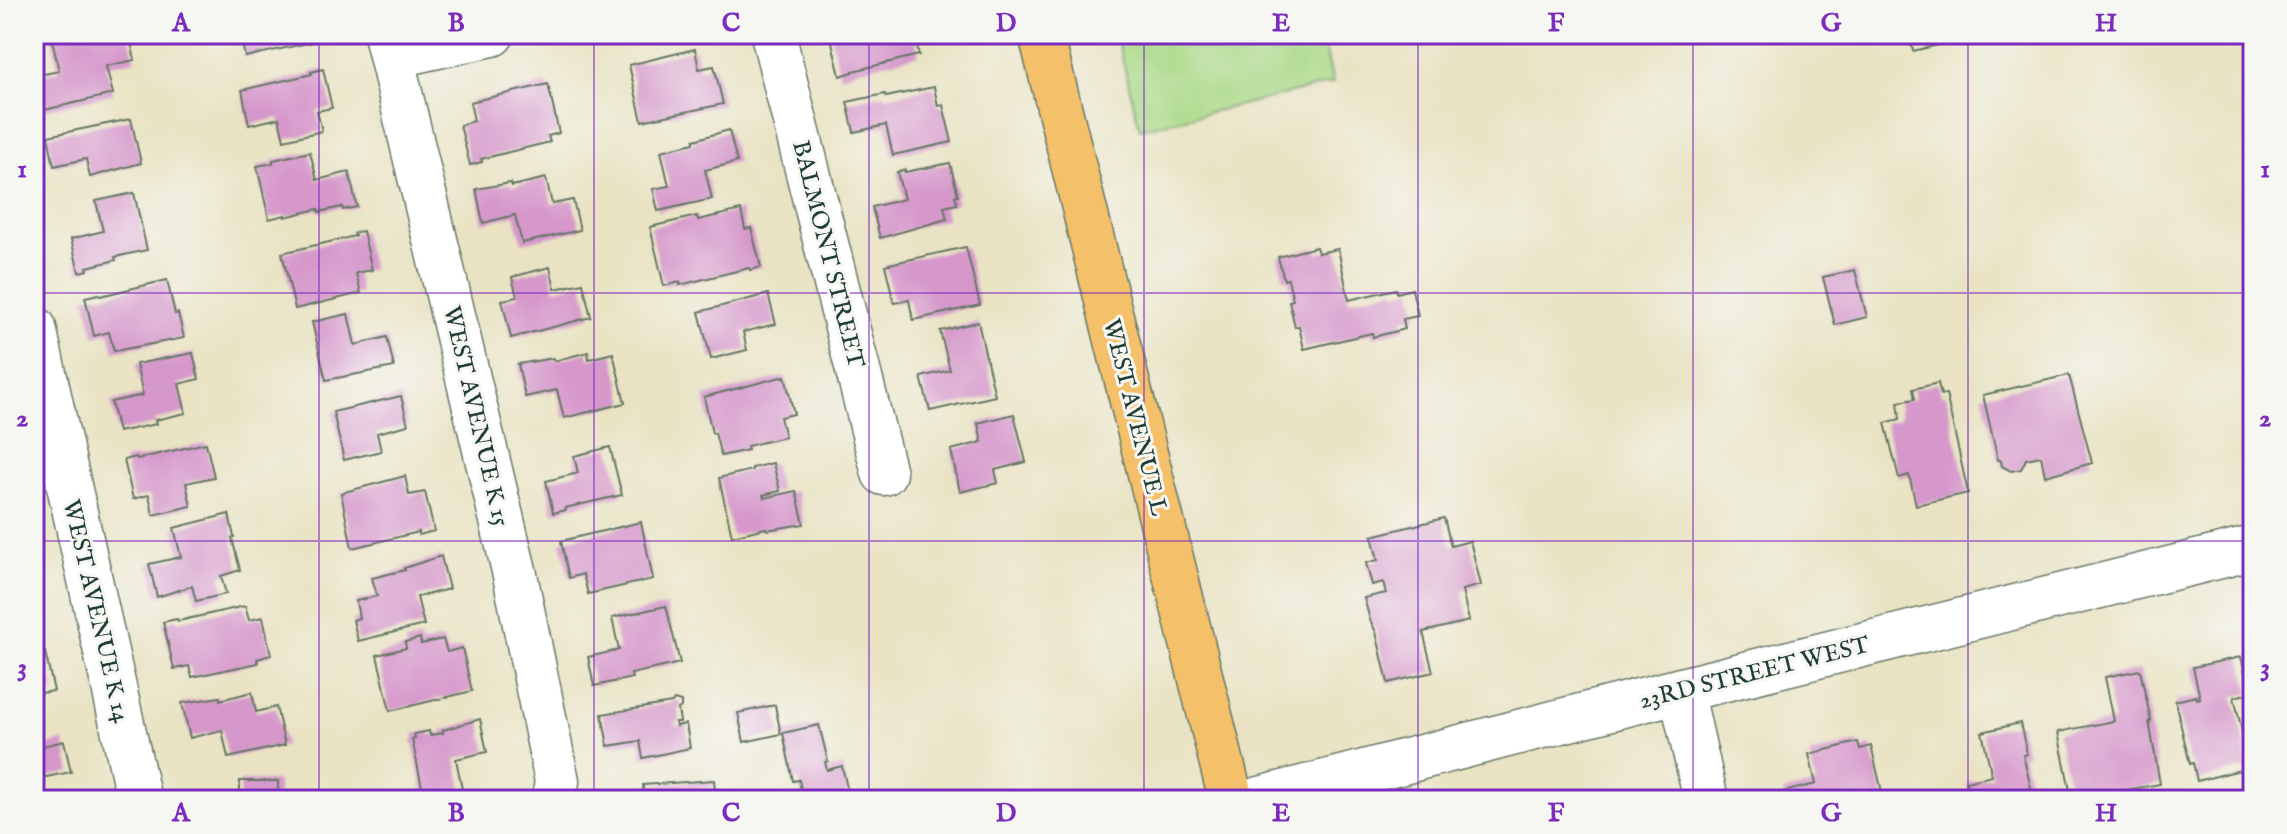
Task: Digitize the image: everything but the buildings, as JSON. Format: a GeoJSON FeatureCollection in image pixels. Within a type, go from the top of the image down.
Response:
{"type":"FeatureCollection","features":[{"type":"Feature","properties":{"kind":"main road","name":"WEST AVENUE L"},"geometry":{"type":"LineString","coordinates":[[1041,34],[1231,800]]}},
{"type":"Feature","properties":{"kind":"street"},"geometry":{"type":"LineString","coordinates":[[389,45],[492,34]]}},
{"type":"Feature","properties":{"kind":"street","name":"BALMONT STREET"},"geometry":{"type":"LineString","coordinates":[[773,34],[884,473]]}},
{"type":"Feature","properties":{"kind":"street","name":"WEST AVENUE K 15"},"geometry":{"type":"LineString","coordinates":[[389,45],[515,575],[557,781],[554,800]]}},
{"type":"Feature","properties":{"kind":"street","name":"WEST AVENUE K 14"},"geometry":{"type":"LineString","coordinates":[[34,328],[139,800]]}},
{"type":"Feature","properties":{"kind":"street","name":"23RD STREET WEST"},"geometry":{"type":"LineString","coordinates":[[1256,800],[1681,690],[2253,548]]}},
{"type":"Feature","properties":{"kind":"street"},"geometry":{"type":"LineString","coordinates":[[1681,690],[1706,800]]}},
{"type":"Feature","properties":{"kind":"green space"},"geometry":{"type":"Polygon","coordinates":[[[1116,34],[1322,34],[1333,83],[1140,129],[1116,34]]]}}]}
